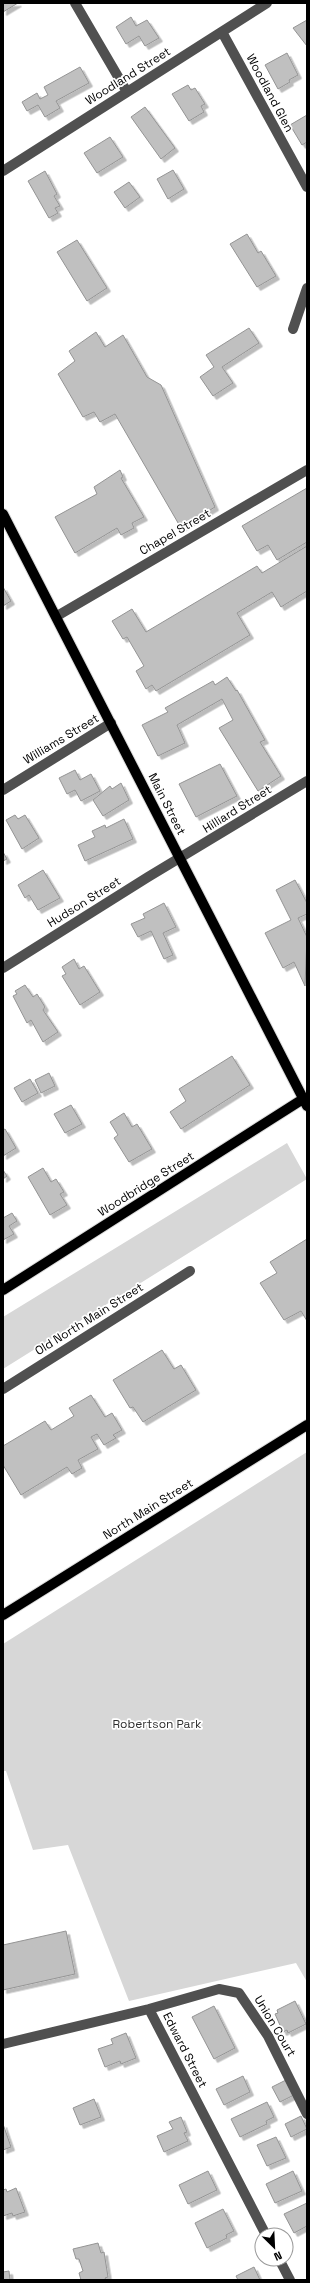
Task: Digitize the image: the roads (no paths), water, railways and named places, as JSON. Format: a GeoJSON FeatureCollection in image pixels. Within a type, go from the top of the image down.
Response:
{"type":"FeatureCollection","features":[{"type":"Feature","properties":{"kind":"main road","name":"Main Street"},"geometry":{"type":"LineString","coordinates":[[3,514],[112,723],[305,1103]]}},
{"type":"Feature","properties":{"kind":"main road","name":"Woodbridge Street"},"geometry":{"type":"LineString","coordinates":[[3,1290],[305,1103]]}},
{"type":"Feature","properties":{"kind":"main road","name":"North Main Street"},"geometry":{"type":"LineString","coordinates":[[3,1615],[307,1425]]}},
{"type":"Feature","properties":{"kind":"street"},"geometry":{"type":"LineString","coordinates":[[75,3],[127,92]]}},
{"type":"Feature","properties":{"kind":"street","name":"Woodland Street"},"geometry":{"type":"LineString","coordinates":[[3,171],[267,3]]}},
{"type":"Feature","properties":{"kind":"street","name":"Woodland Glen"},"geometry":{"type":"LineString","coordinates":[[222,32],[307,187]]}},
{"type":"Feature","properties":{"kind":"street"},"geometry":{"type":"LineString","coordinates":[[293,329],[307,288]]}},
{"type":"Feature","properties":{"kind":"street","name":"Chapel Street"},"geometry":{"type":"LineString","coordinates":[[57,616],[307,470]]}},
{"type":"Feature","properties":{"kind":"street","name":"Williams Street"},"geometry":{"type":"LineString","coordinates":[[3,790],[112,723]]}},
{"type":"Feature","properties":{"kind":"street","name":"Hilliard Street"},"geometry":{"type":"LineString","coordinates":[[180,858],[307,781]]}},
{"type":"Feature","properties":{"kind":"street","name":"Hudson Street"},"geometry":{"type":"LineString","coordinates":[[3,968],[180,858]]}},
{"type":"Feature","properties":{"kind":"street","name":"Old North Main Street"},"geometry":{"type":"LineString","coordinates":[[3,1390],[190,1271]]}},
{"type":"Feature","properties":{"kind":"street","name":"Union Court"},"geometry":{"type":"LineString","coordinates":[[149,2010],[219,1989],[240,1993],[268,2036],[307,2114]]}},
{"type":"Feature","properties":{"kind":"street","name":"Edward Street"},"geometry":{"type":"LineString","coordinates":[[3,2044],[149,2010],[262,2227]]}},
{"type":"Feature","properties":{"kind":"street"},"geometry":{"type":"LineString","coordinates":[[283,2267],[290,2280]]}},
{"type":"Feature","properties":{"kind":"park label","name":"Robertson Park"},"geometry":{"type":"Point","coordinates":[157,1724]}}]}
